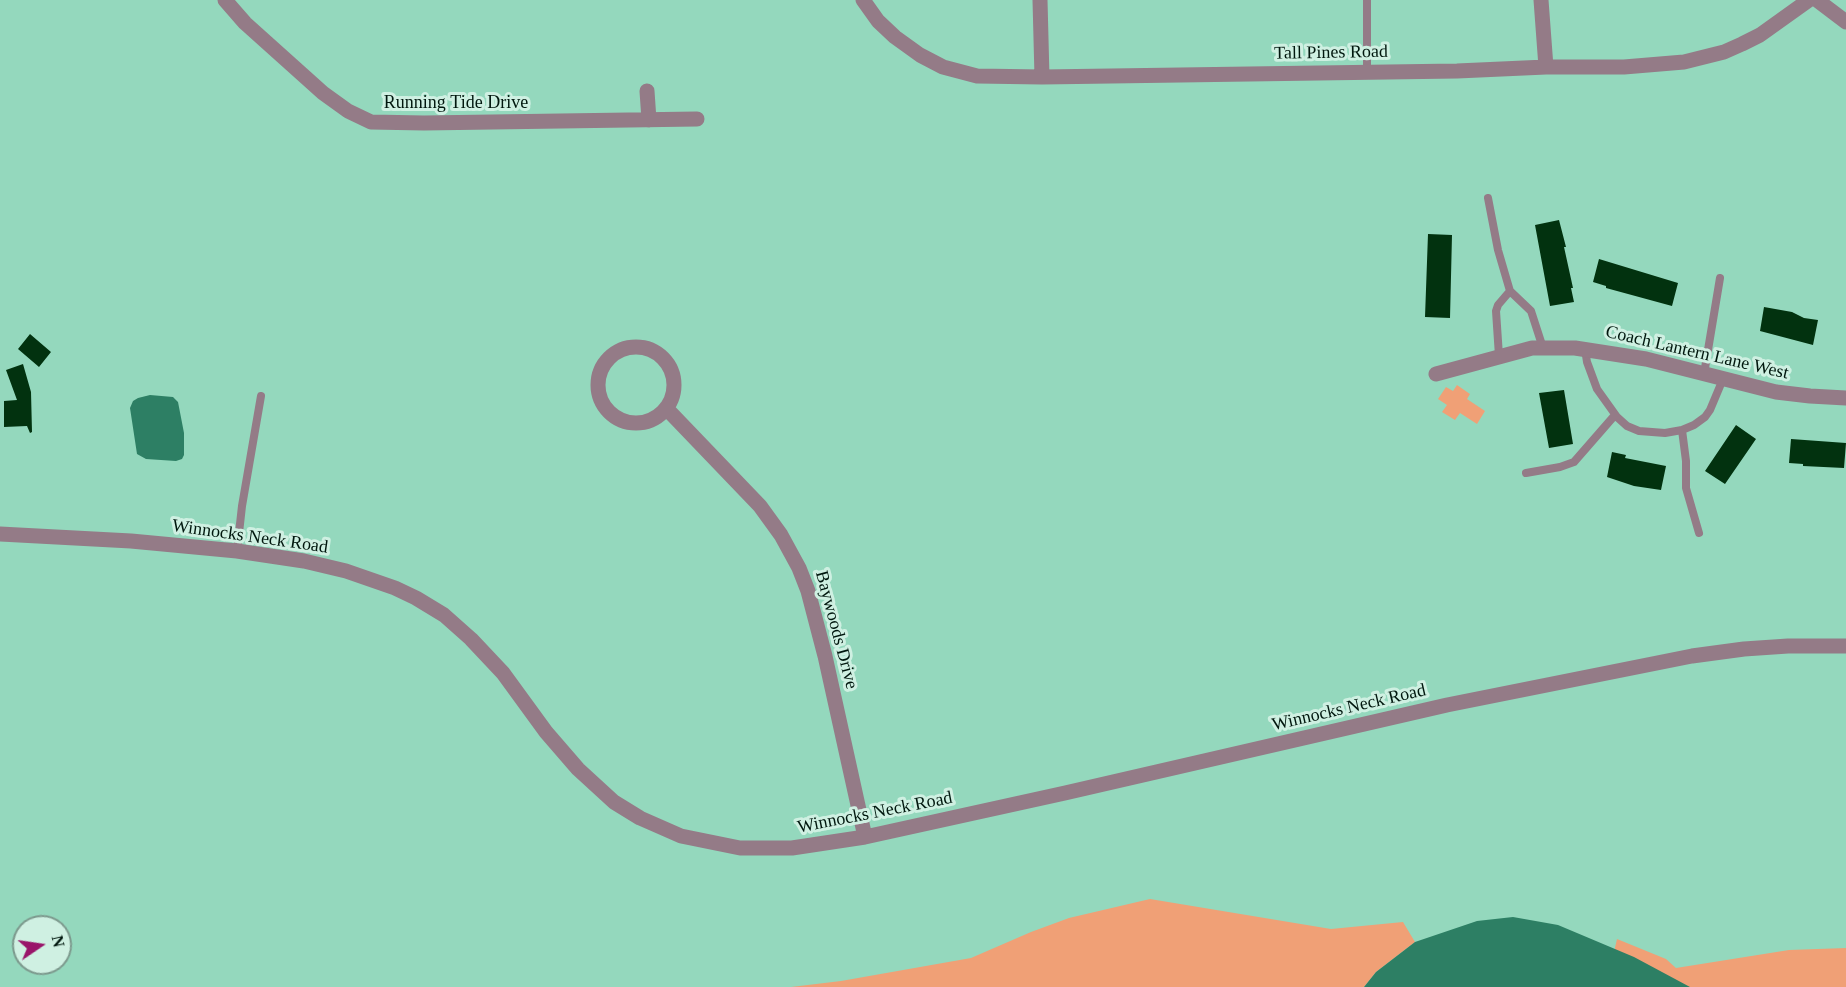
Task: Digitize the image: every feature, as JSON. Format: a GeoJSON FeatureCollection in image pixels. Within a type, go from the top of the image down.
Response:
{"type":"FeatureCollection","features":[{"type":"Feature","properties":{"kind":"street","name":"Running Tide Drive"},"geometry":{"type":"LineString","coordinates":[[225,0],[245,23],[323,93],[348,111],[371,122],[697,119]]}},
{"type":"Feature","properties":{"kind":"street","name":"Tall Pines Road"},"geometry":{"type":"LineString","coordinates":[[863,0],[878,21],[895,37],[920,55],[943,67],[976,76],[1042,77],[1456,71],[1546,67],[1624,67],[1684,62],[1724,52],[1751,39],[1809,0]]}},
{"type":"Feature","properties":{"kind":"street"},"geometry":{"type":"LineString","coordinates":[[1040,0],[1042,77]]}},
{"type":"Feature","properties":{"kind":"street"},"geometry":{"type":"LineString","coordinates":[[1541,0],[1546,67]]}},
{"type":"Feature","properties":{"kind":"street"},"geometry":{"type":"LineString","coordinates":[[1817,0],[1846,22]]}},
{"type":"Feature","properties":{"kind":"street"},"geometry":{"type":"LineString","coordinates":[[647,91],[649,120]]}},
{"type":"Feature","properties":{"kind":"street"},"geometry":{"type":"LineString","coordinates":[[630,348],[643,348],[660,356],[668,365],[673,377],[674,390],[666,408],[645,422],[626,422],[615,416],[602,402],[599,390],[599,377],[608,360],[618,352],[630,348]]}},
{"type":"Feature","properties":{"kind":"street","name":"Coach Lantern Lane West"},"geometry":{"type":"LineString","coordinates":[[1436,374],[1499,356],[1544,348],[1585,348],[1646,359],[1794,395],[1846,398]]}},
{"type":"Feature","properties":{"kind":"street","name":"Baywoods Drive"},"geometry":{"type":"LineString","coordinates":[[666,408],[760,506],[781,535],[799,568],[808,591],[825,656],[865,837]]}},
{"type":"Feature","properties":{"kind":"street","name":"Winnocks Neck Road"},"geometry":{"type":"LineString","coordinates":[[0,534],[131,541],[237,551],[304,561],[359,575],[405,592],[444,615],[471,639],[491,659],[557,746],[582,774],[620,806],[655,825],[692,840],[740,848],[792,848],[865,837],[1448,705],[1692,656],[1760,648],[1846,646]]}},
{"type":"Feature","properties":{"kind":"lane"},"geometry":{"type":"LineString","coordinates":[[1367,0],[1367,72]]}},
{"type":"Feature","properties":{"kind":"lane"},"geometry":{"type":"LineString","coordinates":[[1488,198],[1498,250],[1510,291],[1531,311],[1544,348]]}},
{"type":"Feature","properties":{"kind":"lane"},"geometry":{"type":"LineString","coordinates":[[1704,374],[1720,278]]}},
{"type":"Feature","properties":{"kind":"lane"},"geometry":{"type":"LineString","coordinates":[[1499,356],[1496,311],[1498,305],[1510,291]]}},
{"type":"Feature","properties":{"kind":"lane"},"geometry":{"type":"LineString","coordinates":[[1585,348],[1594,383],[1615,414],[1628,426],[1639,431],[1657,434],[1682,430],[1705,417],[1716,400],[1723,379]]}},
{"type":"Feature","properties":{"kind":"lane"},"geometry":{"type":"LineString","coordinates":[[237,551],[242,506],[261,396]]}},
{"type":"Feature","properties":{"kind":"lane"},"geometry":{"type":"LineString","coordinates":[[1526,473],[1574,462],[1615,414]]}},
{"type":"Feature","properties":{"kind":"lane"},"geometry":{"type":"LineString","coordinates":[[1682,430],[1686,461],[1686,488],[1699,533]]}},
{"type":"Feature","properties":{"kind":"shaded area"},"geometry":{"type":"Polygon","coordinates":[[[1457,385],[1470,394],[1467,399],[1485,411],[1477,424],[1460,413],[1455,420],[1442,412],[1447,405],[1438,399],[1446,387],[1453,391],[1457,385]]]}},
{"type":"Feature","properties":{"kind":"shaded area"},"geometry":{"type":"Polygon","coordinates":[[[150,395],[173,397],[178,402],[184,433],[182,459],[176,461],[146,459],[137,454],[130,408],[133,401],[150,395]]]}},
{"type":"Feature","properties":{"kind":"shaded area"},"geometry":{"type":"Polygon","coordinates":[[[1150,899],[1331,929],[1403,922],[1415,942],[1376,972],[1364,987],[791,987],[841,981],[971,958],[1069,918],[1150,899]]]}},
{"type":"Feature","properties":{"kind":"shaded area"},"geometry":{"type":"Polygon","coordinates":[[[1513,917],[1558,925],[1634,957],[1690,987],[1364,987],[1376,972],[1415,942],[1477,921],[1513,917]]]}},
{"type":"Feature","properties":{"kind":"shaded area"},"geometry":{"type":"Polygon","coordinates":[[[1617,939],[1666,959],[1676,968],[1789,950],[1846,948],[1846,987],[1606,987],[1617,939]]]}},
{"type":"Feature","properties":{"kind":"building"},"geometry":{"type":"Polygon","coordinates":[[[1559,220],[1566,247],[1564,247],[1574,302],[1550,306],[1535,225],[1559,220]]]}},
{"type":"Feature","properties":{"kind":"building"},"geometry":{"type":"Polygon","coordinates":[[[1428,234],[1452,235],[1450,318],[1425,317],[1428,234]]]}},
{"type":"Feature","properties":{"kind":"building"},"geometry":{"type":"Polygon","coordinates":[[[1599,259],[1678,283],[1672,306],[1606,288],[1606,286],[1593,282],[1599,259]]]}},
{"type":"Feature","properties":{"kind":"building"},"geometry":{"type":"Polygon","coordinates":[[[1764,307],[1818,320],[1813,345],[1760,331],[1764,307]]]}},
{"type":"Feature","properties":{"kind":"building"},"geometry":{"type":"Polygon","coordinates":[[[30,334],[51,352],[39,367],[18,349],[30,334]]]}},
{"type":"Feature","properties":{"kind":"building"},"geometry":{"type":"Polygon","coordinates":[[[23,364],[31,392],[32,432],[30,433],[27,426],[4,427],[4,401],[17,400],[6,370],[23,364]]]}},
{"type":"Feature","properties":{"kind":"building"},"geometry":{"type":"Polygon","coordinates":[[[1564,390],[1573,444],[1549,448],[1539,393],[1564,390]]]}},
{"type":"Feature","properties":{"kind":"building"},"geometry":{"type":"Polygon","coordinates":[[[1736,425],[1756,439],[1725,484],[1705,471],[1736,425]]]}},
{"type":"Feature","properties":{"kind":"building"},"geometry":{"type":"Polygon","coordinates":[[[1791,439],[1846,443],[1844,468],[1789,463],[1791,439]]]}},
{"type":"Feature","properties":{"kind":"building"},"geometry":{"type":"Polygon","coordinates":[[[1612,452],[1626,455],[1625,458],[1666,466],[1661,490],[1634,486],[1607,477],[1612,452]]]}}]}
